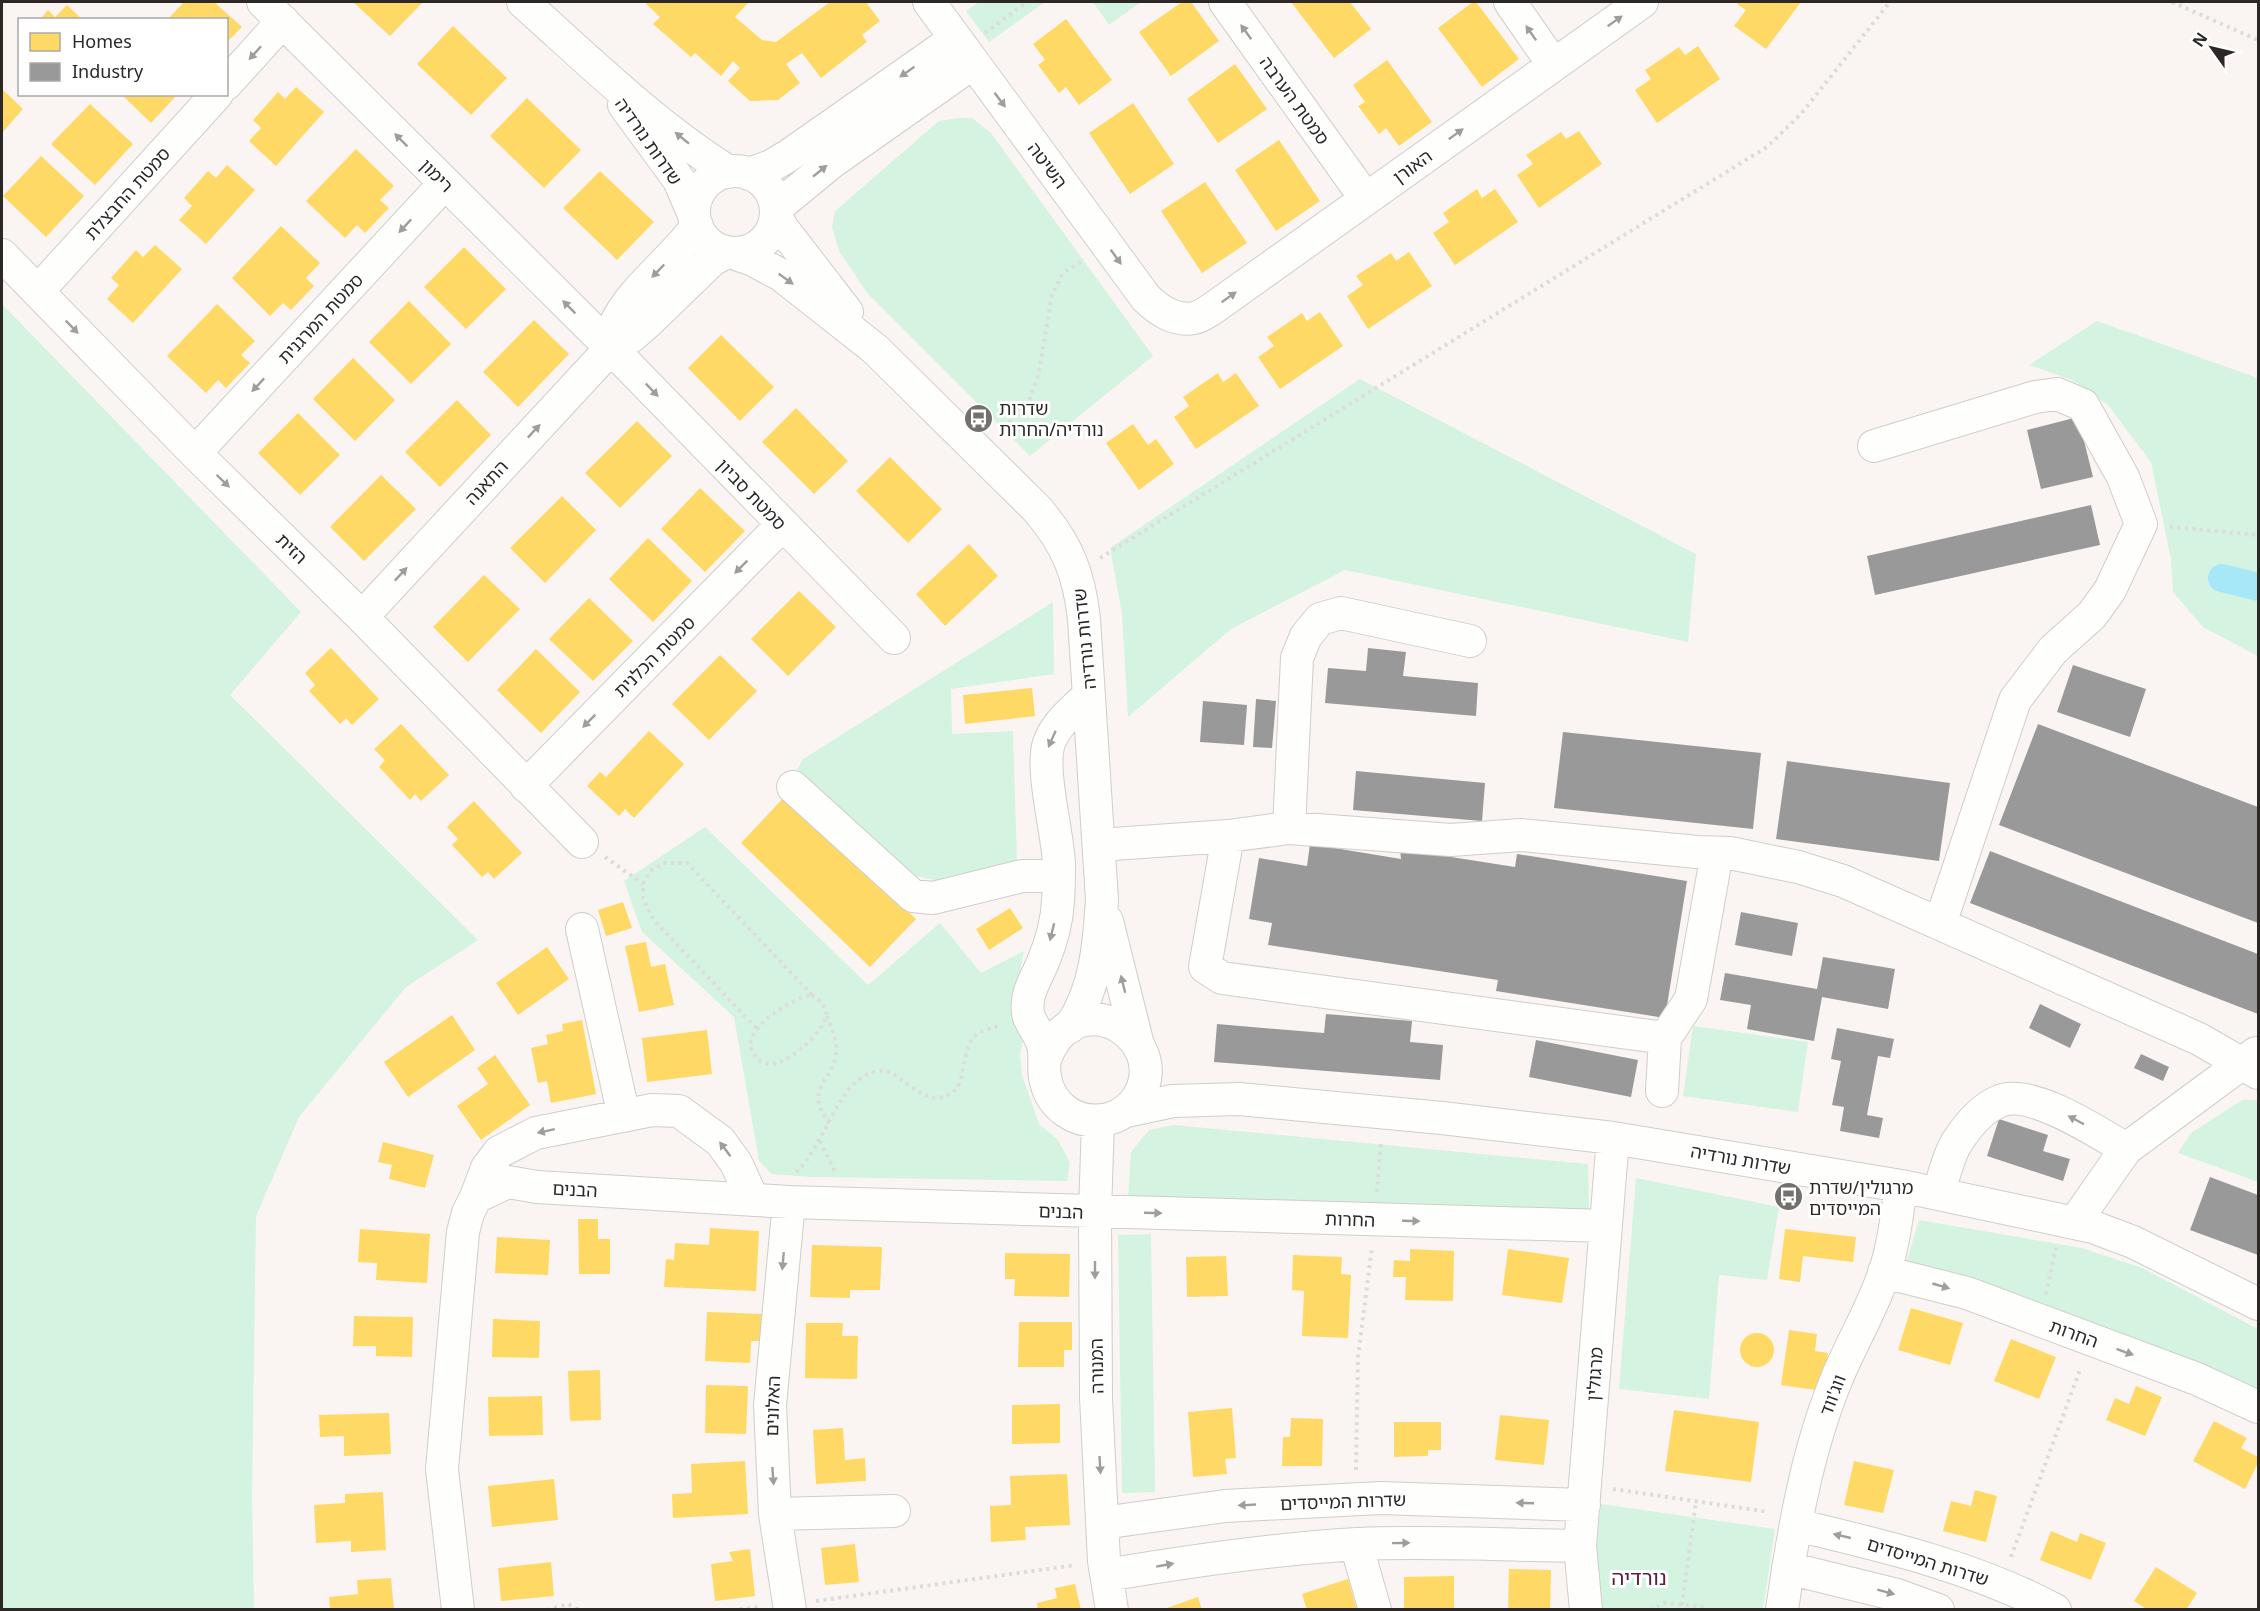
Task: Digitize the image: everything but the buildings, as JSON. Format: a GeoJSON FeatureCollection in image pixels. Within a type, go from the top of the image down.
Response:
{"type":"FeatureCollection","features":[{"type":"Feature","properties":{"kind":"street","name":"שדרות נורדיה"},"geometry":{"type":"LineString","coordinates":[[523,2],[599,71],[692,146],[739,173]]}},
{"type":"Feature","properties":{"kind":"street"},"geometry":{"type":"LineString","coordinates":[[562,2],[560,16],[563,37]]}},
{"type":"Feature","properties":{"kind":"street","name":"השיטה"},"geometry":{"type":"LineString","coordinates":[[929,2],[1146,298],[1158,310],[1177,318]]}},
{"type":"Feature","properties":{"kind":"street","name":"סמטת הערבה"},"geometry":{"type":"LineString","coordinates":[[1225,2],[1366,199]]}},
{"type":"Feature","properties":{"kind":"street"},"geometry":{"type":"LineString","coordinates":[[1510,2],[1553,64]]}},
{"type":"Feature","properties":{"kind":"street","name":"האורן"},"geometry":{"type":"LineString","coordinates":[[1177,318],[1195,318],[1212,309],[1642,2]]}},
{"type":"Feature","properties":{"kind":"street"},"geometry":{"type":"LineString","coordinates":[[228,81],[273,11]]}},
{"type":"Feature","properties":{"kind":"street","name":"רימון"},"geometry":{"type":"LineString","coordinates":[[273,11],[611,348]]}},
{"type":"Feature","properties":{"kind":"street"},"geometry":{"type":"LineString","coordinates":[[739,173],[765,184],[772,194],[776,212],[773,228],[767,238],[746,252],[730,253],[710,245],[702,237],[696,221],[695,203],[706,183],[717,176],[771,166],[963,50]]}},
{"type":"Feature","properties":{"kind":"street"},"geometry":{"type":"LineString","coordinates":[[776,212],[963,50]]}},
{"type":"Feature","properties":{"kind":"street","name":"שדרות נורדיה"},"geometry":{"type":"LineString","coordinates":[[599,71],[679,180],[696,221]]}},
{"type":"Feature","properties":{"kind":"street","name":"סמטת החבצלת"},"geometry":{"type":"LineString","coordinates":[[38,291],[215,96]]}},
{"type":"Feature","properties":{"kind":"street","name":"סמטת המרגנית"},"geometry":{"type":"LineString","coordinates":[[195,453],[445,183]]}},
{"type":"Feature","properties":{"kind":"street","name":"שדרות נורדיה"},"geometry":{"type":"LineString","coordinates":[[776,212],[783,229],[875,349]]}},
{"type":"Feature","properties":{"kind":"street","name":"התאנה"},"geometry":{"type":"LineString","coordinates":[[611,348],[614,327],[625,308],[678,250],[696,221]]}},
{"type":"Feature","properties":{"kind":"street","name":"שדרות נורדיה"},"geometry":{"type":"LineString","coordinates":[[730,253],[753,260],[781,275],[875,349],[1054,530],[1069,555],[1081,593],[1084,619],[1102,900],[1094,973],[1085,1000],[1070,1027]]}},
{"type":"Feature","properties":{"kind":"street","name":"התאנה"},"geometry":{"type":"LineString","coordinates":[[362,616],[611,348],[632,336],[707,265],[730,253]]}},
{"type":"Feature","properties":{"kind":"street","name":"הזית"},"geometry":{"type":"LineString","coordinates":[[2,255],[195,453],[362,616],[582,842]]}},
{"type":"Feature","properties":{"kind":"street","name":"סמטת סביון"},"geometry":{"type":"LineString","coordinates":[[611,348],[894,638]]}},
{"type":"Feature","properties":{"kind":"street"},"geometry":{"type":"LineString","coordinates":[[1874,446],[2035,396],[2057,394],[2083,405],[2123,477],[2141,524],[2110,590],[2092,615],[2053,650],[2015,700],[1940,924]]}},
{"type":"Feature","properties":{"kind":"street","name":"סמטת הכלנית"},"geometry":{"type":"LineString","coordinates":[[526,786],[782,525]]}},
{"type":"Feature","properties":{"kind":"street"},"geometry":{"type":"LineString","coordinates":[[1290,828],[1297,658],[1306,636],[1320,619],[1341,613],[1470,641]]}},
{"type":"Feature","properties":{"kind":"street"},"geometry":{"type":"LineString","coordinates":[[1046,1057],[1041,1039],[1028,1016],[1029,992],[1053,932],[1058,904],[1059,864],[1046,763],[1049,744],[1060,724],[1089,695]]}},
{"type":"Feature","properties":{"kind":"street"},"geometry":{"type":"LineString","coordinates":[[794,787],[913,896],[933,898],[1022,876],[1059,876]]}},
{"type":"Feature","properties":{"kind":"street"},"geometry":{"type":"LineString","coordinates":[[1099,845],[1228,836],[1290,828],[1451,840],[1521,835],[1730,854],[1798,867],[1843,881],[2253,1063]]}},
{"type":"Feature","properties":{"kind":"street"},"geometry":{"type":"LineString","coordinates":[[1228,836],[1205,967],[1222,978],[1665,1038]]}},
{"type":"Feature","properties":{"kind":"street"},"geometry":{"type":"LineString","coordinates":[[1662,1091],[1665,1038],[1691,999],[1717,853]]}},
{"type":"Feature","properties":{"kind":"street","name":"שדרות נורדיה"},"geometry":{"type":"LineString","coordinates":[[1102,900],[1140,1048],[1157,1070],[1176,1083],[1239,1099]]}},
{"type":"Feature","properties":{"kind":"street"},"geometry":{"type":"LineString","coordinates":[[582,929],[624,1116]]}},
{"type":"Feature","properties":{"kind":"street"},"geometry":{"type":"LineString","coordinates":[[1093,1019],[1110,1021],[1125,1029],[1140,1048],[1146,1073],[1143,1087],[1136,1100],[1112,1116],[1082,1119],[1068,1113],[1047,1089],[1044,1073],[1046,1057],[1052,1042],[1077,1023],[1093,1019]]}},
{"type":"Feature","properties":{"kind":"street"},"geometry":{"type":"LineString","coordinates":[[2069,1221],[2126,1149],[2253,1063]]}},
{"type":"Feature","properties":{"kind":"street","name":"שדרות נורדיה"},"geometry":{"type":"LineString","coordinates":[[1112,1116],[1185,1100],[1239,1099],[1383,1112],[1613,1138],[1901,1186],[2093,1227],[2133,1242],[2259,1304]]}},
{"type":"Feature","properties":{"kind":"street"},"geometry":{"type":"LineString","coordinates":[[1938,1194],[1956,1143],[1980,1113],[2002,1100],[2030,1100],[2073,1118],[2126,1149]]}},
{"type":"Feature","properties":{"kind":"street"},"geometry":{"type":"LineString","coordinates":[[458,1610],[442,1469],[463,1232],[468,1213],[487,1168],[499,1152],[536,1133],[652,1110],[679,1112],[720,1141],[736,1163],[753,1200]]}},
{"type":"Feature","properties":{"kind":"street","name":"המנורה"},"geometry":{"type":"LineString","coordinates":[[1112,1116],[1095,1212],[1096,1397],[1102,1523],[1112,1610]]}},
{"type":"Feature","properties":{"kind":"street","name":"מרגולין"},"geometry":{"type":"LineString","coordinates":[[1586,1610],[1581,1546],[1613,1138]]}},
{"type":"Feature","properties":{"kind":"street","name":"הבנים"},"geometry":{"type":"LineString","coordinates":[[476,1197],[508,1182],[537,1187],[753,1200],[789,1189],[1095,1212]]}},
{"type":"Feature","properties":{"kind":"street","name":"ווג'ווד"},"geometry":{"type":"LineString","coordinates":[[1782,1610],[1788,1568],[1813,1446],[1835,1383],[1870,1309],[1884,1272],[1895,1237],[1901,1186]]}},
{"type":"Feature","properties":{"kind":"street","name":"האלונים"},"geometry":{"type":"LineString","coordinates":[[789,1189],[770,1405],[775,1514],[789,1607]]}},
{"type":"Feature","properties":{"kind":"street","name":"החרות"},"geometry":{"type":"LineString","coordinates":[[1095,1212],[1606,1226]]}},
{"type":"Feature","properties":{"kind":"street","name":"החרות"},"geometry":{"type":"LineString","coordinates":[[1884,1272],[1967,1293],[2197,1379],[2259,1407]]}},
{"type":"Feature","properties":{"kind":"street","name":"שדרות המייסדים"},"geometry":{"type":"LineString","coordinates":[[1102,1523],[1225,1506],[1381,1498],[1585,1495]]}},
{"type":"Feature","properties":{"kind":"street"},"geometry":{"type":"LineString","coordinates":[[775,1514],[894,1511]]}},
{"type":"Feature","properties":{"kind":"street","name":"שדרות המייסדים"},"geometry":{"type":"LineString","coordinates":[[1797,1521],[1925,1558],[2001,1585],[2055,1610]]}},
{"type":"Feature","properties":{"kind":"street"},"geometry":{"type":"LineString","coordinates":[[1356,1544],[1375,1610]]}},
{"type":"Feature","properties":{"kind":"street"},"geometry":{"type":"LineString","coordinates":[[1106,1568],[1356,1544],[1581,1546]]}},
{"type":"Feature","properties":{"kind":"street"},"geometry":{"type":"LineString","coordinates":[[1788,1568],[1897,1595],[1938,1610]]}},
{"type":"Feature","properties":{"kind":"path"},"geometry":{"type":"LineString","coordinates":[[963,50],[1027,2]]}},
{"type":"Feature","properties":{"kind":"path"},"geometry":{"type":"LineString","coordinates":[[1076,573],[1767,147],[1801,114],[1890,2]]}},
{"type":"Feature","properties":{"kind":"path"},"geometry":{"type":"LineString","coordinates":[[2172,2],[2259,40]]}},
{"type":"Feature","properties":{"kind":"path"},"geometry":{"type":"LineString","coordinates":[[982,455],[1029,398],[1039,372],[1052,295],[1063,273],[1107,245]]}},
{"type":"Feature","properties":{"kind":"path"},"geometry":{"type":"LineString","coordinates":[[2141,524],[2259,535]]}},
{"type":"Feature","properties":{"kind":"path"},"geometry":{"type":"LineString","coordinates":[[582,842],[643,884]]}},
{"type":"Feature","properties":{"kind":"path"},"geometry":{"type":"LineString","coordinates":[[756,1028],[653,919],[643,898],[643,884],[650,871],[665,863],[687,863],[821,1002],[836,1043],[836,1054],[820,1087],[818,1101],[829,1124]]}},
{"type":"Feature","properties":{"kind":"path"},"geometry":{"type":"LineString","coordinates":[[812,994],[792,1001],[756,1028],[749,1041],[751,1051],[760,1061],[773,1065],[784,1061],[816,1036],[824,1026],[826,1012]]}},
{"type":"Feature","properties":{"kind":"path"},"geometry":{"type":"LineString","coordinates":[[789,1189],[798,1171],[820,1141],[843,1095],[867,1073],[885,1071],[927,1096],[938,1098],[950,1095],[960,1084],[968,1043],[978,1033],[1028,1016]]}},
{"type":"Feature","properties":{"kind":"path"},"geometry":{"type":"LineString","coordinates":[[1356,1499],[1358,1357],[1375,1220],[1383,1112]]}},
{"type":"Feature","properties":{"kind":"path"},"geometry":{"type":"LineString","coordinates":[[2040,1321],[2069,1221]]}},
{"type":"Feature","properties":{"kind":"path"},"geometry":{"type":"LineString","coordinates":[[2001,1585],[2091,1340]]}},
{"type":"Feature","properties":{"kind":"path"},"geometry":{"type":"LineString","coordinates":[[1585,1495],[1696,1501],[1797,1521]]}},
{"type":"Feature","properties":{"kind":"path"},"geometry":{"type":"LineString","coordinates":[[1682,1605],[1696,1501]]}},
{"type":"Feature","properties":{"kind":"path"},"geometry":{"type":"LineString","coordinates":[[732,1610],[789,1607],[1106,1568]]}},
{"type":"Feature","properties":{"kind":"path"},"geometry":{"type":"LineString","coordinates":[[1650,1610],[1664,1603],[1706,1607],[1709,1610]]}},
{"type":"Feature","properties":{"kind":"path"},"geometry":{"type":"LineString","coordinates":[[547,1610],[568,1604],[579,1610]]}},
{"type":"Feature","properties":{"kind":"green space"},"geometry":{"type":"Polygon","coordinates":[[[979,2],[1045,2],[989,42],[966,11],[979,2]]]}},
{"type":"Feature","properties":{"kind":"green space"},"geometry":{"type":"Polygon","coordinates":[[[1093,2],[1141,2],[1109,25],[1093,2]]]}},
{"type":"Feature","properties":{"kind":"green space"},"geometry":{"type":"Polygon","coordinates":[[[972,118],[991,133],[1153,356],[1030,456],[868,294],[839,251],[832,227],[835,211],[939,121],[972,118]]]}},
{"type":"Feature","properties":{"kind":"green space"},"geometry":{"type":"Polygon","coordinates":[[[2,304],[301,612],[230,695],[478,940],[406,987],[299,1117],[256,1216],[252,1497],[254,1609],[2,1609],[2,304]]]}},
{"type":"Feature","properties":{"kind":"green space"},"geometry":{"type":"Polygon","coordinates":[[[2097,321],[2258,378],[2258,656],[2203,627],[2173,592],[2171,559],[2151,462],[2108,405],[2072,380],[2029,365],[2097,321]]]}},
{"type":"Feature","properties":{"kind":"green space"},"geometry":{"type":"Polygon","coordinates":[[[1360,379],[1696,554],[1688,642],[1345,570],[1231,629],[1128,717],[1122,614],[1110,548],[1360,379]]]}},
{"type":"Feature","properties":{"kind":"green space"},"geometry":{"type":"Polygon","coordinates":[[[1053,602],[1054,674],[951,689],[952,734],[1013,731],[1017,861],[934,880],[916,876],[797,770],[803,759],[1053,602]]]}},
{"type":"Feature","properties":{"kind":"green space"},"geometry":{"type":"Polygon","coordinates":[[[705,827],[868,985],[940,923],[981,973],[1024,951],[1014,1002],[1023,1040],[1020,1054],[1022,1075],[1039,1124],[1058,1140],[1070,1163],[1067,1181],[813,1177],[772,1174],[759,1161],[734,1017],[642,932],[624,881],[705,827]]]}},
{"type":"Feature","properties":{"kind":"green space"},"geometry":{"type":"Polygon","coordinates":[[[1693,1026],[1808,1042],[1798,1112],[1683,1096],[1693,1026]]]}},
{"type":"Feature","properties":{"kind":"green space"},"geometry":{"type":"Polygon","coordinates":[[[2242,1100],[2258,1100],[2258,1182],[2178,1153],[2191,1133],[2242,1100]]]}},
{"type":"Feature","properties":{"kind":"green space"},"geometry":{"type":"Polygon","coordinates":[[[1174,1125],[1588,1164],[1589,1211],[1128,1199],[1131,1152],[1149,1130],[1174,1125]]]}},
{"type":"Feature","properties":{"kind":"green space"},"geometry":{"type":"Polygon","coordinates":[[[1636,1178],[1779,1207],[1767,1280],[1719,1275],[1709,1399],[1619,1389],[1636,1178]]]}},
{"type":"Feature","properties":{"kind":"green space"},"geometry":{"type":"Polygon","coordinates":[[[1919,1220],[2082,1248],[2142,1268],[2258,1329],[2258,1397],[1905,1267],[1919,1220]]]}},
{"type":"Feature","properties":{"kind":"green space"},"geometry":{"type":"Polygon","coordinates":[[[1151,1234],[1155,1492],[1122,1493],[1118,1235],[1151,1234]]]}},
{"type":"Feature","properties":{"kind":"green space"},"geometry":{"type":"Polygon","coordinates":[[[1601,1504],[1775,1529],[1763,1609],[1600,1610],[1596,1552],[1601,1504]]]}},
{"type":"Feature","properties":{"kind":"waterway"},"geometry":{"type":"LineString","coordinates":[[2222,578],[2258,587]]}},
{"type":"Feature","properties":{"kind":"place","name":"שדרות נורדיה/החרות"},"geometry":{"type":"Point","coordinates":[978,418]}},
{"type":"Feature","properties":{"kind":"place","name":"מרגולין/שדרת המייסדים"},"geometry":{"type":"Point","coordinates":[1788,1197]}},
{"type":"Feature","properties":{"kind":"district","name":"נורדיה"},"geometry":{"type":"Point","coordinates":[1639,1577]}}]}
